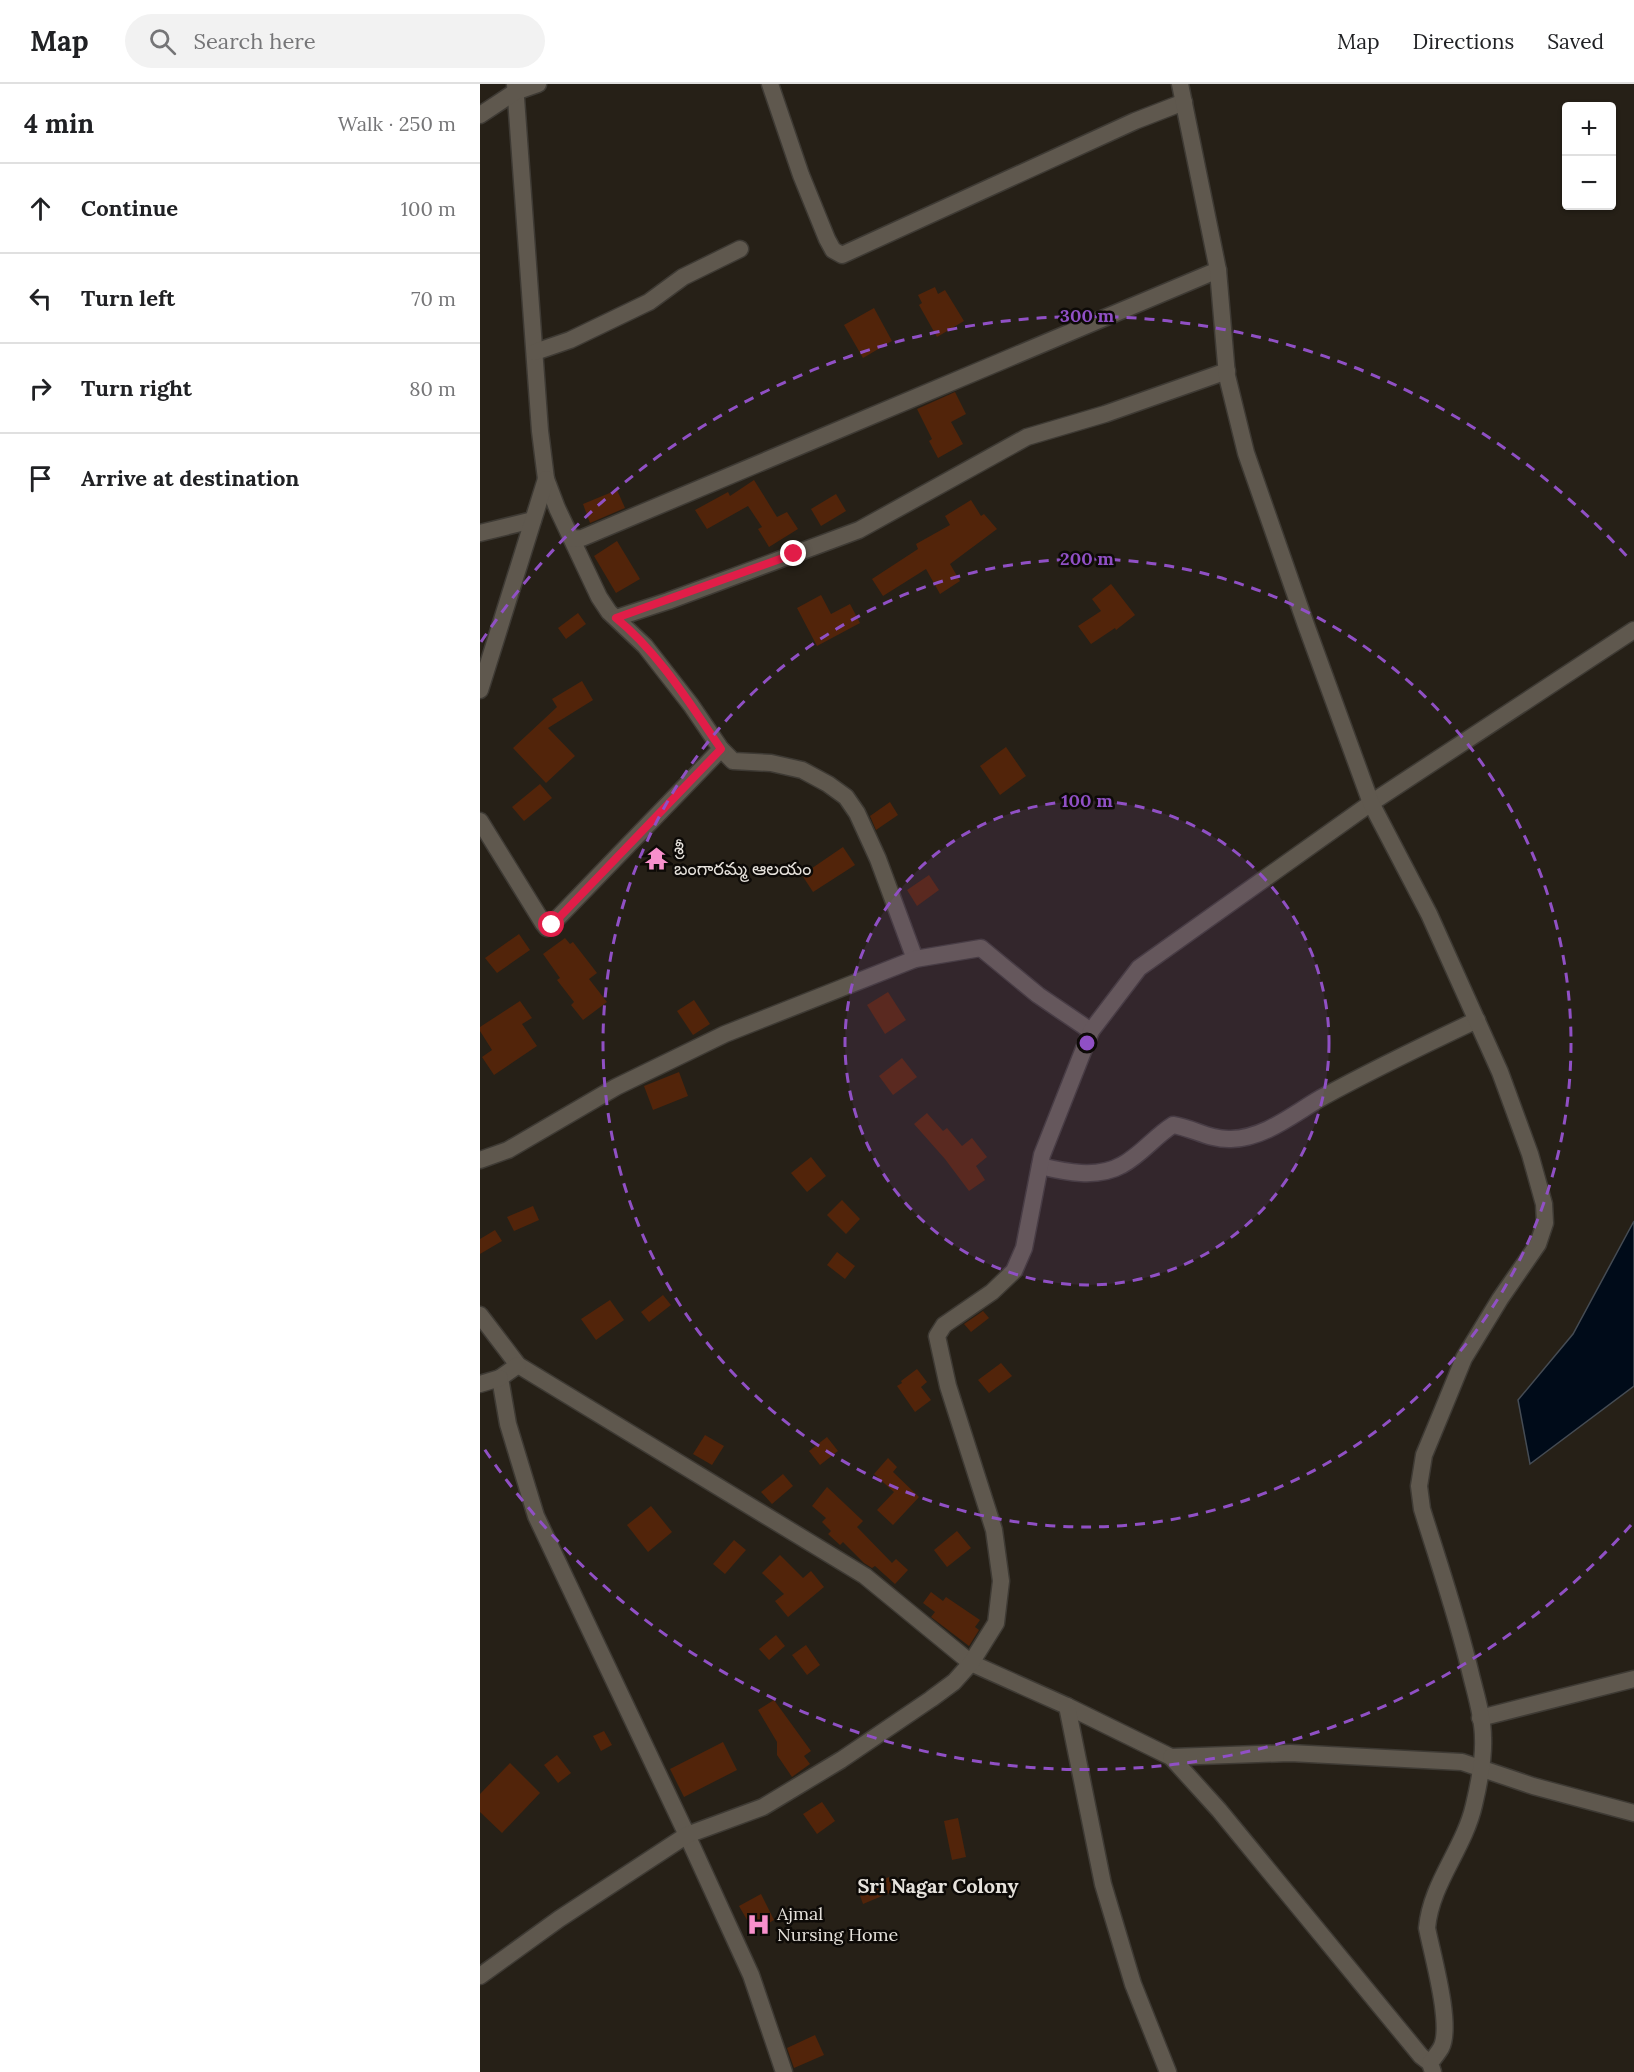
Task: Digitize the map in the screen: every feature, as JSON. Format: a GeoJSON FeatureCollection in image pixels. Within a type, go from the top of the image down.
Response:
{"type":"FeatureCollection","features":[{"type":"Feature","properties":{"kind":"street"},"geometry":{"type":"LineString","coordinates":[[480,115],[515,88],[538,84]]}},
{"type":"Feature","properties":{"kind":"street"},"geometry":{"type":"LineString","coordinates":[[770,84],[801,175],[827,239],[833,250],[842,255],[1124,126],[1184,102]]}},
{"type":"Feature","properties":{"kind":"street"},"geometry":{"type":"LineString","coordinates":[[480,1315],[518,1365],[865,1576],[971,1663],[1067,1706],[1171,1757],[1219,1810],[1431,2068],[1442,2047],[1445,2032],[1444,2012],[1427,1928],[1428,1915],[1444,1872],[1474,1808],[1481,1768],[1483,1738],[1464,1643],[1422,1509],[1419,1486],[1424,1455],[1464,1358],[1500,1299],[1538,1245],[1545,1223],[1544,1204],[1530,1154],[1500,1072],[1429,914],[1371,802],[1246,453],[1227,371],[1218,270],[1180,84]]}},
{"type":"Feature","properties":{"kind":"street"},"geometry":{"type":"LineString","coordinates":[[515,88],[540,431],[546,479],[557,508],[599,597],[609,612],[645,646],[691,705],[721,749],[733,761],[771,763],[802,771],[828,784],[846,797],[857,813],[878,859],[915,959]]}},
{"type":"Feature","properties":{"kind":"street"},"geometry":{"type":"LineString","coordinates":[[535,352],[570,340],[649,302],[683,277],[740,249]]}},
{"type":"Feature","properties":{"kind":"street"},"geometry":{"type":"LineString","coordinates":[[573,539],[582,538],[1218,270]]}},
{"type":"Feature","properties":{"kind":"street"},"geometry":{"type":"LineString","coordinates":[[616,618],[860,530],[1028,437],[1105,414],[1227,371]]}},
{"type":"Feature","properties":{"kind":"street"},"geometry":{"type":"LineString","coordinates":[[480,690],[546,479]]}},
{"type":"Feature","properties":{"kind":"street"},"geometry":{"type":"LineString","coordinates":[[480,532],[533,519]]}},
{"type":"Feature","properties":{"kind":"street"},"geometry":{"type":"LineString","coordinates":[[480,1976],[559,1919],[687,1835],[763,1807],[840,1760],[954,1682],[971,1663],[996,1623],[1001,1581],[994,1530],[948,1386],[937,1336],[944,1325],[992,1292],[1014,1271],[1024,1248],[1042,1155],[1091,1031],[1139,968],[1371,802],[1634,630]]}},
{"type":"Feature","properties":{"kind":"street"},"geometry":{"type":"LineString","coordinates":[[480,821],[547,928],[721,749]]}},
{"type":"Feature","properties":{"kind":"street"},"geometry":{"type":"LineString","coordinates":[[480,1160],[508,1150],[616,1087],[725,1035],[915,959],[981,948],[1038,995],[1091,1031]]}},
{"type":"Feature","properties":{"kind":"street"},"geometry":{"type":"LineString","coordinates":[[1040,1166],[1088,1173],[1122,1166],[1173,1125],[1186,1127],[1215,1138],[1231,1139],[1251,1136],[1282,1123],[1320,1099],[1477,1020]]}},
{"type":"Feature","properties":{"kind":"street"},"geometry":{"type":"LineString","coordinates":[[480,1384],[500,1378],[518,1365]]}},
{"type":"Feature","properties":{"kind":"street"},"geometry":{"type":"LineString","coordinates":[[500,1378],[508,1424],[536,1516],[751,1975],[784,2072]]}},
{"type":"Feature","properties":{"kind":"street"},"geometry":{"type":"LineString","coordinates":[[1480,1718],[1634,1679]]}},
{"type":"Feature","properties":{"kind":"street"},"geometry":{"type":"LineString","coordinates":[[1067,1706],[1103,1884],[1133,1984],[1168,2072]]}},
{"type":"Feature","properties":{"kind":"street"},"geometry":{"type":"LineString","coordinates":[[1171,1757],[1290,1753],[1462,1762],[1533,1786],[1634,1813]]}},
{"type":"Feature","properties":{"kind":"water"},"geometry":{"type":"Polygon","coordinates":[[[1634,1221],[1634,1386],[1530,1464],[1518,1400],[1573,1334],[1634,1221]]]}},
{"type":"Feature","properties":{"kind":"building"},"geometry":{"type":"Polygon","coordinates":[[[935,287],[938,294],[945,290],[964,321],[937,337],[919,305],[922,303],[918,295],[935,287]]]}},
{"type":"Feature","properties":{"kind":"building"},"geometry":{"type":"Polygon","coordinates":[[[874,308],[892,341],[863,358],[844,325],[874,308]]]}},
{"type":"Feature","properties":{"kind":"building"},"geometry":{"type":"Polygon","coordinates":[[[955,392],[966,414],[951,422],[963,444],[938,458],[929,441],[932,439],[917,409],[955,392]]]}},
{"type":"Feature","properties":{"kind":"building"},"geometry":{"type":"Polygon","coordinates":[[[754,480],[777,517],[787,512],[798,529],[769,547],[758,529],[762,527],[748,506],[707,529],[695,510],[728,492],[730,496],[754,480]]]}},
{"type":"Feature","properties":{"kind":"building"},"geometry":{"type":"Polygon","coordinates":[[[617,490],[625,508],[590,523],[583,504],[617,490]]]}},
{"type":"Feature","properties":{"kind":"building"},"geometry":{"type":"Polygon","coordinates":[[[836,494],[846,511],[821,526],[811,509],[836,494]]]}},
{"type":"Feature","properties":{"kind":"building"},"geometry":{"type":"Polygon","coordinates":[[[971,500],[981,516],[984,514],[997,529],[950,564],[960,581],[940,594],[926,569],[883,596],[872,579],[918,549],[916,544],[950,525],[945,516],[971,500]]]}},
{"type":"Feature","properties":{"kind":"building"},"geometry":{"type":"Polygon","coordinates":[[[617,541],[640,579],[616,593],[594,556],[617,541]]]}},
{"type":"Feature","properties":{"kind":"building"},"geometry":{"type":"Polygon","coordinates":[[[1111,584],[1135,615],[1116,630],[1115,628],[1091,644],[1078,626],[1101,611],[1092,599],[1111,584]]]}},
{"type":"Feature","properties":{"kind":"building"},"geometry":{"type":"Polygon","coordinates":[[[821,595],[831,614],[850,604],[860,623],[817,646],[797,608],[821,595]]]}},
{"type":"Feature","properties":{"kind":"building"},"geometry":{"type":"Polygon","coordinates":[[[578,613],[586,624],[566,639],[558,628],[578,613]]]}},
{"type":"Feature","properties":{"kind":"building"},"geometry":{"type":"Polygon","coordinates":[[[582,681],[593,700],[548,728],[575,756],[546,783],[513,748],[557,707],[552,699],[582,681]]]}},
{"type":"Feature","properties":{"kind":"building"},"geometry":{"type":"Polygon","coordinates":[[[1006,747],[1026,776],[1000,795],[980,766],[1006,747]]]}},
{"type":"Feature","properties":{"kind":"building"},"geometry":{"type":"Polygon","coordinates":[[[540,784],[552,798],[524,821],[512,807],[540,784]]]}},
{"type":"Feature","properties":{"kind":"building"},"geometry":{"type":"Polygon","coordinates":[[[890,802],[898,815],[876,830],[870,816],[890,802]]]}},
{"type":"Feature","properties":{"kind":"building"},"geometry":{"type":"Polygon","coordinates":[[[843,847],[855,865],[813,892],[802,875],[843,847]]]}},
{"type":"Feature","properties":{"kind":"building"},"geometry":{"type":"Polygon","coordinates":[[[929,875],[939,890],[917,906],[907,890],[929,875]]]}},
{"type":"Feature","properties":{"kind":"building"},"geometry":{"type":"Polygon","coordinates":[[[519,934],[530,950],[497,973],[485,958],[519,934]]]}},
{"type":"Feature","properties":{"kind":"building"},"geometry":{"type":"Polygon","coordinates":[[[565,938],[570,944],[573,942],[597,973],[589,979],[607,1002],[583,1020],[571,1005],[574,1002],[557,980],[560,978],[543,954],[565,938]]]}},
{"type":"Feature","properties":{"kind":"building"},"geometry":{"type":"Polygon","coordinates":[[[888,992],[906,1020],[885,1034],[867,1005],[888,992]]]}},
{"type":"Feature","properties":{"kind":"building"},"geometry":{"type":"Polygon","coordinates":[[[694,1000],[710,1024],[693,1035],[677,1011],[694,1000]]]}},
{"type":"Feature","properties":{"kind":"building"},"geometry":{"type":"Polygon","coordinates":[[[520,1001],[532,1018],[522,1024],[537,1046],[494,1075],[482,1057],[492,1050],[480,1031],[480,1027],[520,1001]]]}},
{"type":"Feature","properties":{"kind":"building"},"geometry":{"type":"Polygon","coordinates":[[[902,1058],[917,1077],[893,1095],[879,1076],[902,1058]]]}},
{"type":"Feature","properties":{"kind":"building"},"geometry":{"type":"Polygon","coordinates":[[[679,1072],[688,1096],[653,1110],[644,1086],[679,1072]]]}},
{"type":"Feature","properties":{"kind":"building"},"geometry":{"type":"Polygon","coordinates":[[[927,1113],[943,1131],[947,1128],[962,1146],[972,1138],[987,1157],[976,1166],[985,1180],[969,1191],[914,1124],[927,1113]]]}},
{"type":"Feature","properties":{"kind":"building"},"geometry":{"type":"Polygon","coordinates":[[[811,1157],[826,1176],[807,1192],[791,1173],[811,1157]]]}},
{"type":"Feature","properties":{"kind":"building"},"geometry":{"type":"Polygon","coordinates":[[[842,1200],[860,1219],[846,1234],[827,1215],[842,1200]]]}},
{"type":"Feature","properties":{"kind":"building"},"geometry":{"type":"Polygon","coordinates":[[[533,1206],[539,1220],[514,1231],[507,1217],[533,1206]]]}},
{"type":"Feature","properties":{"kind":"building"},"geometry":{"type":"Polygon","coordinates":[[[495,1230],[502,1241],[480,1254],[480,1239],[495,1230]]]}},
{"type":"Feature","properties":{"kind":"building"},"geometry":{"type":"Polygon","coordinates":[[[837,1252],[855,1266],[845,1279],[827,1265],[837,1252]]]}},
{"type":"Feature","properties":{"kind":"building"},"geometry":{"type":"Polygon","coordinates":[[[663,1295],[671,1305],[649,1322],[641,1312],[663,1295]]]}},
{"type":"Feature","properties":{"kind":"building"},"geometry":{"type":"Polygon","coordinates":[[[610,1300],[624,1320],[596,1340],[581,1319],[610,1300]]]}},
{"type":"Feature","properties":{"kind":"building"},"geometry":{"type":"Polygon","coordinates":[[[983,1311],[989,1318],[971,1332],[964,1324],[983,1311]]]}},
{"type":"Feature","properties":{"kind":"building"},"geometry":{"type":"Polygon","coordinates":[[[1001,1363],[1012,1376],[989,1393],[978,1380],[1001,1363]]]}},
{"type":"Feature","properties":{"kind":"building"},"geometry":{"type":"Polygon","coordinates":[[[917,1369],[927,1382],[921,1387],[931,1400],[915,1412],[897,1386],[917,1369]]]}},
{"type":"Feature","properties":{"kind":"building"},"geometry":{"type":"Polygon","coordinates":[[[705,1435],[724,1446],[712,1465],[693,1454],[705,1435]]]}},
{"type":"Feature","properties":{"kind":"building"},"geometry":{"type":"Polygon","coordinates":[[[827,1437],[838,1451],[820,1465],[809,1451],[827,1437]]]}},
{"type":"Feature","properties":{"kind":"building"},"geometry":{"type":"Polygon","coordinates":[[[888,1458],[897,1467],[893,1472],[919,1497],[893,1525],[877,1510],[894,1492],[874,1474],[888,1458]]]}},
{"type":"Feature","properties":{"kind":"building"},"geometry":{"type":"Polygon","coordinates":[[[783,1474],[793,1486],[772,1504],[761,1492],[783,1474]]]}},
{"type":"Feature","properties":{"kind":"building"},"geometry":{"type":"Polygon","coordinates":[[[827,1487],[863,1521],[857,1527],[892,1563],[896,1559],[908,1570],[895,1584],[875,1566],[872,1568],[864,1563],[843,1542],[840,1545],[828,1534],[831,1531],[822,1522],[826,1518],[812,1506],[827,1487]]]}},
{"type":"Feature","properties":{"kind":"building"},"geometry":{"type":"Polygon","coordinates":[[[651,1506],[672,1532],[648,1552],[627,1525],[651,1506]]]}},
{"type":"Feature","properties":{"kind":"building"},"geometry":{"type":"Polygon","coordinates":[[[957,1531],[971,1548],[947,1567],[934,1550],[957,1531]]]}},
{"type":"Feature","properties":{"kind":"building"},"geometry":{"type":"Polygon","coordinates":[[[734,1540],[746,1550],[725,1574],[713,1564],[734,1540]]]}},
{"type":"Feature","properties":{"kind":"building"},"geometry":{"type":"Polygon","coordinates":[[[780,1555],[803,1578],[811,1571],[824,1587],[788,1617],[775,1601],[784,1594],[762,1573],[780,1555]]]}},
{"type":"Feature","properties":{"kind":"building"},"geometry":{"type":"Polygon","coordinates":[[[931,1592],[943,1601],[946,1597],[980,1620],[975,1627],[979,1630],[969,1646],[931,1617],[935,1612],[923,1603],[931,1592]]]}},
{"type":"Feature","properties":{"kind":"building"},"geometry":{"type":"Polygon","coordinates":[[[776,1635],[785,1646],[769,1660],[759,1649],[776,1635]]]}},
{"type":"Feature","properties":{"kind":"building"},"geometry":{"type":"Polygon","coordinates":[[[806,1645],[820,1665],[807,1675],[792,1655],[806,1645]]]}},
{"type":"Feature","properties":{"kind":"building"},"geometry":{"type":"Polygon","coordinates":[[[774,1700],[811,1751],[804,1756],[810,1764],[792,1777],[777,1755],[777,1742],[758,1710],[774,1700]]]}},
{"type":"Feature","properties":{"kind":"building"},"geometry":{"type":"Polygon","coordinates":[[[604,1731],[612,1745],[601,1751],[593,1736],[604,1731]]]}},
{"type":"Feature","properties":{"kind":"building"},"geometry":{"type":"Polygon","coordinates":[[[723,1742],[737,1770],[684,1797],[670,1769],[723,1742]]]}},
{"type":"Feature","properties":{"kind":"building"},"geometry":{"type":"Polygon","coordinates":[[[557,1755],[571,1773],[558,1783],[544,1765],[557,1755]]]}},
{"type":"Feature","properties":{"kind":"building"},"geometry":{"type":"Polygon","coordinates":[[[510,1763],[540,1793],[502,1833],[480,1812],[480,1794],[510,1763]]]}},
{"type":"Feature","properties":{"kind":"building"},"geometry":{"type":"Polygon","coordinates":[[[822,1802],[835,1821],[817,1834],[803,1814],[822,1802]]]}},
{"type":"Feature","properties":{"kind":"building"},"geometry":{"type":"Polygon","coordinates":[[[958,1818],[966,1857],[952,1860],[944,1821],[958,1818]]]}},
{"type":"Feature","properties":{"kind":"building"},"geometry":{"type":"Polygon","coordinates":[[[889,1877],[894,1891],[863,1904],[858,1890],[889,1877]]]}},
{"type":"Feature","properties":{"kind":"building"},"geometry":{"type":"Polygon","coordinates":[[[761,1894],[774,1920],[754,1932],[739,1906],[761,1894]]]}},
{"type":"Feature","properties":{"kind":"building"},"geometry":{"type":"Polygon","coordinates":[[[815,2035],[824,2055],[794,2068],[787,2048],[815,2035]]]}},
{"type":"Feature","properties":{"kind":"place","name":"శ్రీ బంగారమ్మ ఆలయం"},"geometry":{"type":"Point","coordinates":[656,858]}},
{"type":"Feature","properties":{"kind":"place","name":"Ajmal Nursing Home"},"geometry":{"type":"Point","coordinates":[759,1924]}},
{"type":"Feature","properties":{"kind":"district","name":"Sri Nagar Colony"},"geometry":{"type":"Point","coordinates":[938,1886]}},
{"type":"Feature","properties":{"kind":"route"},"geometry":{"type":"LineString","coordinates":[[552,925],[721,749],[691,705],[645,646],[616,618],[794,554]]}}]}
